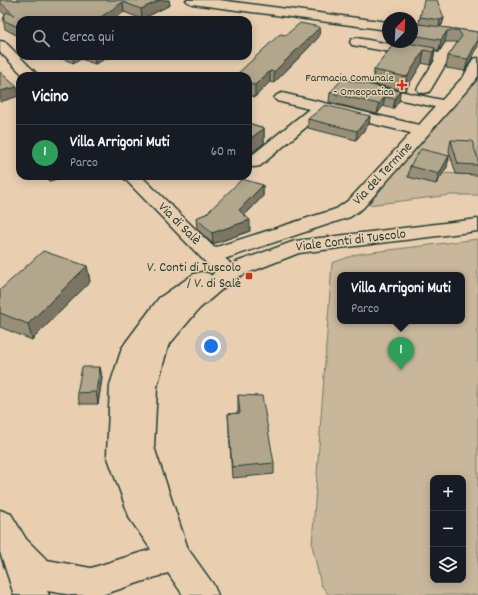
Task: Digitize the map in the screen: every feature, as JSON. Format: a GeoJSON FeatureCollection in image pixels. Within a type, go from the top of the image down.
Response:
{"type":"FeatureCollection","features":[{"type":"Feature","properties":{"kind":"street"},"geometry":{"type":"LineString","coordinates":[[192,0],[213,1],[382,25]]}},
{"type":"Feature","properties":{"kind":"street"},"geometry":{"type":"LineString","coordinates":[[444,58],[457,35]]}},
{"type":"Feature","properties":{"kind":"street"},"geometry":{"type":"LineString","coordinates":[[0,45],[28,72]]}},
{"type":"Feature","properties":{"kind":"street"},"geometry":{"type":"LineString","coordinates":[[361,47],[444,58]]}},
{"type":"Feature","properties":{"kind":"street"},"geometry":{"type":"LineString","coordinates":[[424,89],[453,75],[444,58]]}},
{"type":"Feature","properties":{"kind":"street","name":"Via del Termine"},"geometry":{"type":"LineString","coordinates":[[220,265],[342,213],[364,197],[445,106],[453,75],[478,62]]}},
{"type":"Feature","properties":{"kind":"street"},"geometry":{"type":"LineString","coordinates":[[354,86],[445,106]]}},
{"type":"Feature","properties":{"kind":"street"},"geometry":{"type":"LineString","coordinates":[[282,98],[423,131]]}},
{"type":"Feature","properties":{"kind":"street"},"geometry":{"type":"LineString","coordinates":[[252,161],[254,162],[321,107]]}},
{"type":"Feature","properties":{"kind":"street","name":"Via di Salè"},"geometry":{"type":"LineString","coordinates":[[135,180],[220,265]]}},
{"type":"Feature","properties":{"kind":"street","name":"Viale Conti di Tuscolo"},"geometry":{"type":"LineString","coordinates":[[220,265],[264,252],[295,247],[478,225]]}},
{"type":"Feature","properties":{"kind":"street"},"geometry":{"type":"LineString","coordinates":[[202,595],[175,557],[140,447],[144,387],[157,343],[191,304],[220,265]]}},
{"type":"Feature","properties":{"kind":"street"},"geometry":{"type":"LineString","coordinates":[[8,537],[39,574],[91,582],[175,557]]}},
{"type":"Feature","properties":{"kind":"street"},"geometry":{"type":"LineString","coordinates":[[8,537],[29,592],[33,595]]}},
{"type":"Feature","properties":{"kind":"shaded area"},"geometry":{"type":"Polygon","coordinates":[[[478,77],[478,195],[451,195],[368,205],[420,142],[478,77]],[[437,159],[436,184],[443,173],[477,175],[451,160],[437,159]]]}},
{"type":"Feature","properties":{"kind":"shaded area"},"geometry":{"type":"Polygon","coordinates":[[[478,239],[478,595],[329,595],[321,585],[312,545],[332,263],[357,254],[478,239]]]}},
{"type":"Feature","properties":{"kind":"building"},"geometry":{"type":"Polygon","coordinates":[[[0,0],[160,0],[141,9],[123,2],[102,16],[16,16],[16,26],[3,20],[6,12],[14,15],[0,2],[0,0]]]}},
{"type":"Feature","properties":{"kind":"building"},"geometry":{"type":"Polygon","coordinates":[[[424,0],[437,0],[444,18],[440,20],[420,17],[424,0]]]}},
{"type":"Feature","properties":{"kind":"building"},"geometry":{"type":"Polygon","coordinates":[[[300,23],[320,27],[274,72],[270,71],[255,85],[252,85],[252,72],[239,72],[280,34],[286,35],[300,23]]]}},
{"type":"Feature","properties":{"kind":"building"},"geometry":{"type":"Polygon","coordinates":[[[419,24],[478,32],[478,40],[468,59],[448,56],[462,36],[458,30],[447,31],[441,40],[418,36],[419,24]]]}},
{"type":"Feature","properties":{"kind":"building"},"geometry":{"type":"Polygon","coordinates":[[[418,45],[435,48],[433,52],[424,50],[407,77],[374,70],[390,48],[418,48],[418,45]]]}},
{"type":"Feature","properties":{"kind":"building"},"geometry":{"type":"Polygon","coordinates":[[[0,72],[16,87],[0,91],[0,72]]]}},
{"type":"Feature","properties":{"kind":"building"},"geometry":{"type":"Polygon","coordinates":[[[342,79],[400,91],[395,99],[385,97],[379,104],[330,93],[342,79]]]}},
{"type":"Feature","properties":{"kind":"building"},"geometry":{"type":"Polygon","coordinates":[[[325,105],[370,116],[357,131],[308,119],[325,105]]]}},
{"type":"Feature","properties":{"kind":"building"},"geometry":{"type":"Polygon","coordinates":[[[252,124],[264,128],[252,137],[252,124]]]}},
{"type":"Feature","properties":{"kind":"building"},"geometry":{"type":"Polygon","coordinates":[[[451,140],[472,141],[478,159],[478,165],[458,164],[451,140]]]}},
{"type":"Feature","properties":{"kind":"building"},"geometry":{"type":"Polygon","coordinates":[[[421,149],[449,156],[439,174],[410,166],[421,149]]]}},
{"type":"Feature","properties":{"kind":"building"},"geometry":{"type":"Polygon","coordinates":[[[241,180],[263,185],[239,210],[250,220],[212,233],[196,218],[206,214],[241,180]]]}},
{"type":"Feature","properties":{"kind":"building"},"geometry":{"type":"Polygon","coordinates":[[[43,251],[87,266],[28,324],[0,313],[0,290],[43,251]]]}},
{"type":"Feature","properties":{"kind":"building"},"geometry":{"type":"Polygon","coordinates":[[[82,367],[100,367],[96,392],[77,393],[82,367]]]}},
{"type":"Feature","properties":{"kind":"building"},"geometry":{"type":"Polygon","coordinates":[[[238,395],[262,396],[274,463],[232,467],[228,414],[240,413],[238,395]]]}},
{"type":"Feature","properties":{"kind":"place","name":"Farmacia Comunale - Omeopatica"},"geometry":{"type":"Point","coordinates":[402,85]}},
{"type":"Feature","properties":{"kind":"place","name":"V. Conti di Tuscolo / V. di Salè"},"geometry":{"type":"Point","coordinates":[249,276]}},
{"type":"Feature","properties":{"kind":"place","name":"Villa Arrigoni Muti"},"geometry":{"type":"Point","coordinates":[401,370]}}]}
